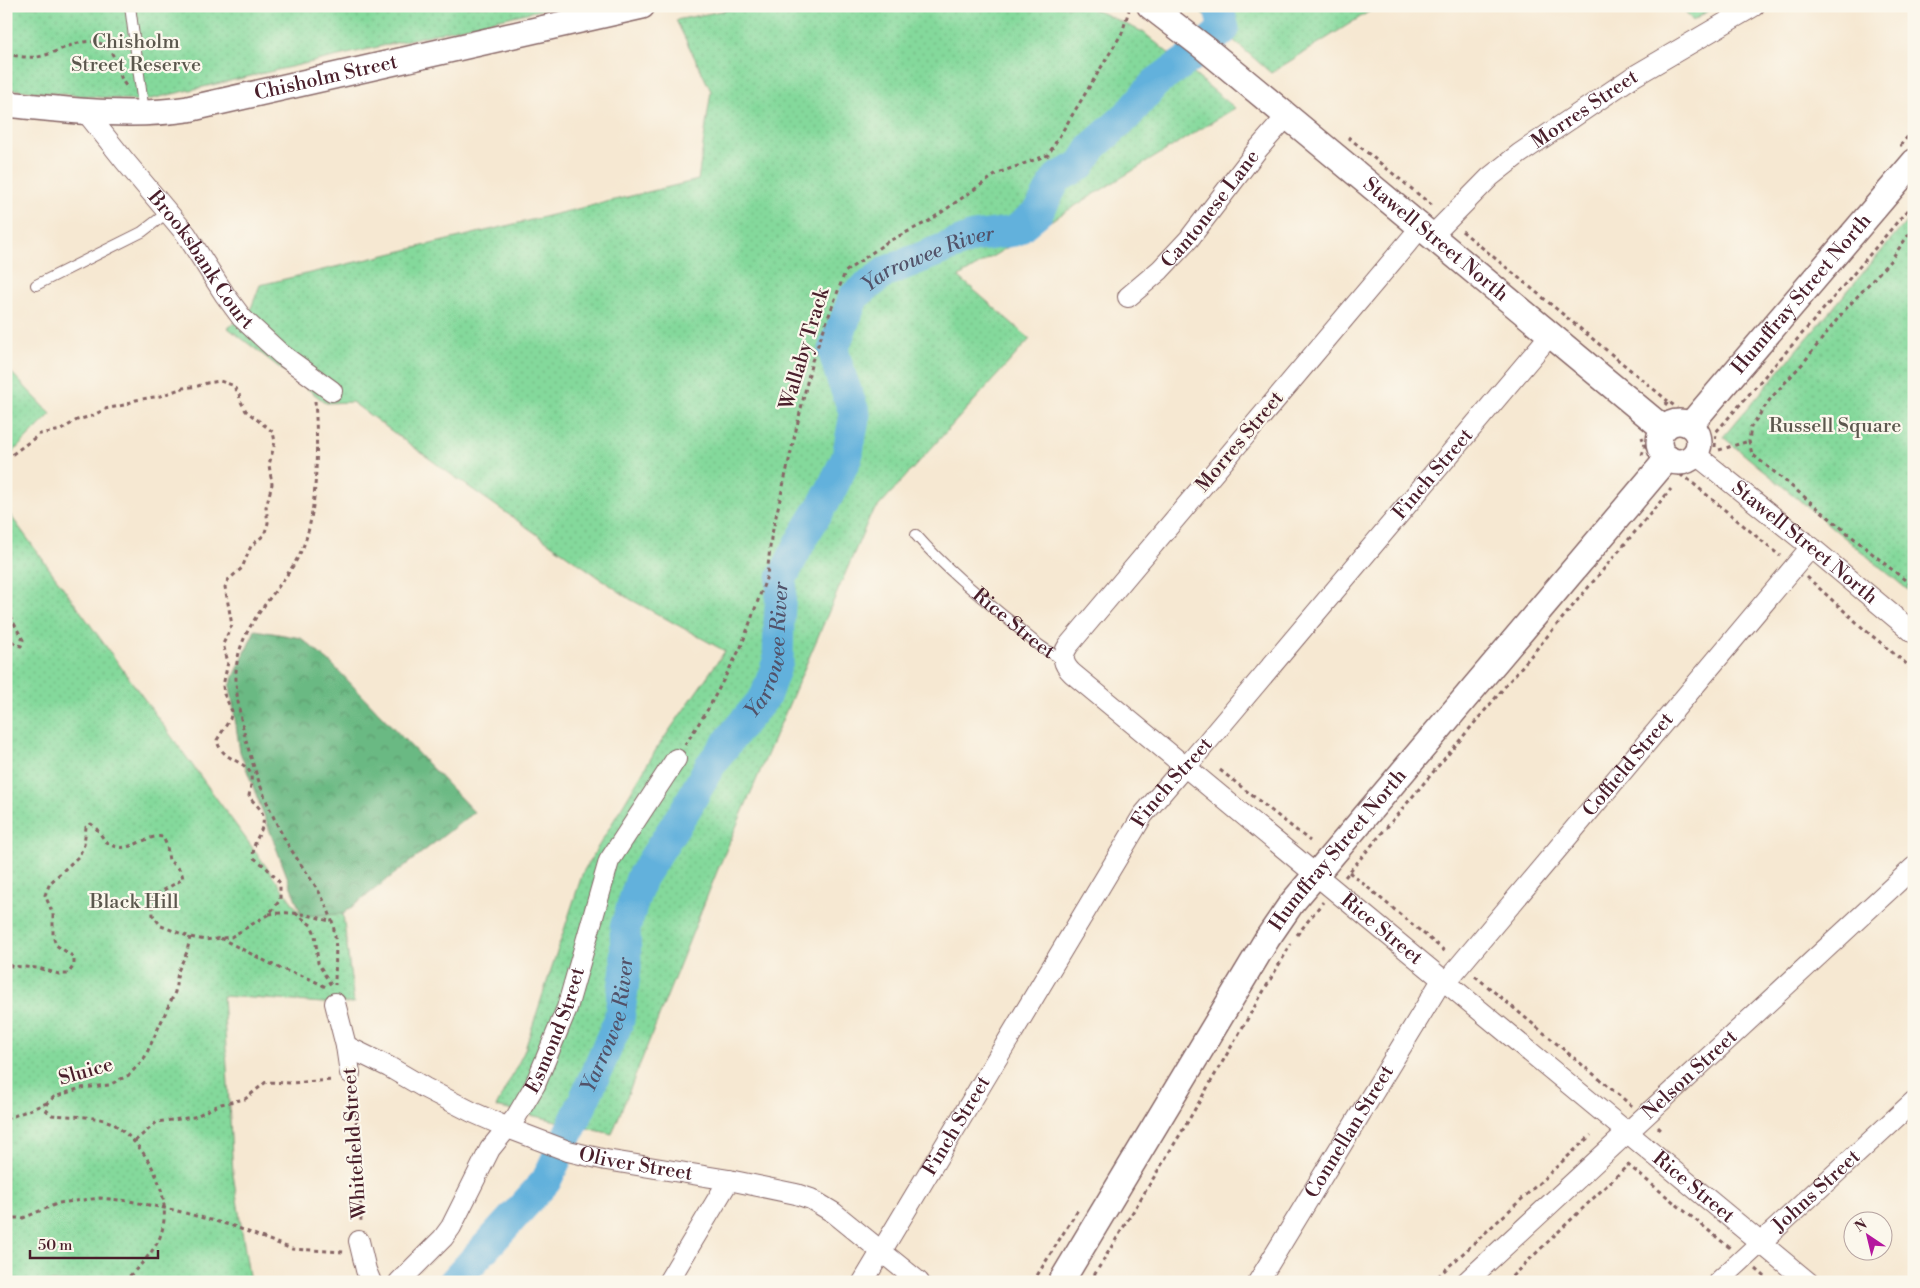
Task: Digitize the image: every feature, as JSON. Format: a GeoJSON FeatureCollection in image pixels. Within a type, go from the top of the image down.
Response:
{"type":"FeatureCollection","features":[{"type":"Feature","properties":{"kind":"street","name":"Chisholm Street"},"geometry":{"type":"LineString","coordinates":[[6,104],[144,114],[195,108],[642,6]]}},
{"type":"Feature","properties":{"kind":"street","name":"Stawell Street North"},"geometry":{"type":"LineString","coordinates":[[1150,6],[1181,29],[1551,334],[1671,420]]}},
{"type":"Feature","properties":{"kind":"street","name":"Morres Street"},"geometry":{"type":"LineString","coordinates":[[1063,658],[1065,650],[1072,640],[1426,232],[1519,154],[1631,78],[1754,6]]}},
{"type":"Feature","properties":{"kind":"street","name":"Brooksbank Court"},"geometry":{"type":"LineString","coordinates":[[86,111],[189,238],[242,318],[267,343],[332,391]]}},
{"type":"Feature","properties":{"kind":"street","name":"Cantonese Lane"},"geometry":{"type":"LineString","coordinates":[[1128,297],[1160,270],[1189,239],[1258,148],[1287,116]]}},
{"type":"Feature","properties":{"kind":"street","name":"Humffray Street North"},"geometry":{"type":"LineString","coordinates":[[1671,420],[1914,162]]}},
{"type":"Feature","properties":{"kind":"street","name":"Finch Street"},"geometry":{"type":"LineString","coordinates":[[863,1282],[1144,815],[1199,753],[1551,334]]}},
{"type":"Feature","properties":{"kind":"street"},"geometry":{"type":"LineString","coordinates":[[1671,420],[1698,436],[1699,443],[1706,456],[1681,462],[1668,458],[1662,452],[1659,444],[1660,436],[1671,420]]}},
{"type":"Feature","properties":{"kind":"street","name":"Stawell Street North"},"geometry":{"type":"LineString","coordinates":[[1706,456],[1914,634]]}},
{"type":"Feature","properties":{"kind":"street","name":"Humffray Street North"},"geometry":{"type":"LineString","coordinates":[[1061,1282],[1291,904],[1668,458]]}},
{"type":"Feature","properties":{"kind":"street","name":"Coffield Street"},"geometry":{"type":"LineString","coordinates":[[1444,982],[1796,568],[1811,547]]}},
{"type":"Feature","properties":{"kind":"street","name":"Rice Street"},"geometry":{"type":"LineString","coordinates":[[1063,658],[1064,664],[1072,673],[1184,768],[1808,1282]]}},
{"type":"Feature","properties":{"kind":"street","name":"Esmond Street"},"geometry":{"type":"LineString","coordinates":[[399,1282],[443,1238],[451,1227],[486,1156],[521,1110],[535,1085],[568,1008],[609,861],[676,758]]}},
{"type":"Feature","properties":{"kind":"street","name":"Nelson Street"},"geometry":{"type":"LineString","coordinates":[[1466,1282],[1914,867]]}},
{"type":"Feature","properties":{"kind":"street","name":"Connellan Street"},"geometry":{"type":"LineString","coordinates":[[1258,1282],[1444,982]]}},
{"type":"Feature","properties":{"kind":"street","name":"Whitefield Street"},"geometry":{"type":"LineString","coordinates":[[335,998],[346,1046],[350,1076]]}},
{"type":"Feature","properties":{"kind":"street","name":"Oliver Street"},"geometry":{"type":"LineString","coordinates":[[346,1046],[507,1128],[568,1151],[606,1160],[729,1180],[811,1199],[834,1213],[919,1282]]}},
{"type":"Feature","properties":{"kind":"street","name":"Johns Street"},"geometry":{"type":"LineString","coordinates":[[1718,1282],[1914,1100]]}},
{"type":"Feature","properties":{"kind":"street"},"geometry":{"type":"LineString","coordinates":[[668,1282],[729,1180]]}},
{"type":"Feature","properties":{"kind":"street"},"geometry":{"type":"LineString","coordinates":[[360,1247],[371,1282]]}},
{"type":"Feature","properties":{"kind":"lane"},"geometry":{"type":"LineString","coordinates":[[130,6],[144,114]]}},
{"type":"Feature","properties":{"kind":"lane"},"geometry":{"type":"LineString","coordinates":[[36,285],[142,232],[168,212]]}},
{"type":"Feature","properties":{"kind":"lane","name":"Rice Street"},"geometry":{"type":"LineString","coordinates":[[916,535],[941,562],[996,610],[1044,650],[1063,658]]}},
{"type":"Feature","properties":{"kind":"path","name":"Wallaby Track"},"geometry":{"type":"LineString","coordinates":[[676,758],[708,710],[741,647],[767,576],[771,538],[812,361],[845,272],[887,242],[929,221],[998,173],[1048,156],[1122,34],[1132,6]]}},
{"type":"Feature","properties":{"kind":"path"},"geometry":{"type":"LineString","coordinates":[[6,54],[35,58],[54,53],[78,43],[96,42],[105,46],[114,56],[124,84]]}},
{"type":"Feature","properties":{"kind":"path"},"geometry":{"type":"LineString","coordinates":[[1690,481],[1706,456],[1716,432],[1914,202]]}},
{"type":"Feature","properties":{"kind":"path"},"geometry":{"type":"LineString","coordinates":[[1914,227],[1890,261],[1843,312],[1804,362],[1770,398],[1751,427],[1749,440],[1752,454],[1802,494],[1843,531],[1914,587]]}},
{"type":"Feature","properties":{"kind":"path"},"geometry":{"type":"LineString","coordinates":[[307,373],[314,391],[316,416],[316,457],[311,522],[297,558],[255,617],[245,635],[238,656],[236,680],[240,708],[250,749],[270,810],[291,849],[321,894],[332,922],[335,945],[335,998]]}},
{"type":"Feature","properties":{"kind":"path"},"geometry":{"type":"LineString","coordinates":[[6,460],[40,434],[61,430],[77,420],[92,416],[105,409],[136,400],[160,396],[183,388],[220,381],[232,385],[239,393],[240,400],[246,411],[273,432],[275,442],[269,465],[272,484],[266,508],[268,523],[264,535],[251,546],[242,568],[228,580],[225,587],[232,625],[223,644],[228,662],[223,686],[224,694],[232,711],[230,719],[217,740],[219,748],[225,755],[249,770],[251,776],[249,796],[264,816],[263,825],[252,850],[254,858],[266,867],[280,883],[280,900],[269,914],[231,937],[205,940],[190,937],[161,926],[153,915],[152,900],[157,894],[183,880],[178,867],[169,860],[167,846],[163,837],[156,835],[132,847],[116,846],[107,842],[95,826],[91,824],[86,827],[84,845],[78,856],[50,883],[45,895],[53,914],[53,936],[56,945],[74,957],[74,965],[68,974],[59,974],[38,968],[12,966],[6,962]]}},
{"type":"Feature","properties":{"kind":"path"},"geometry":{"type":"LineString","coordinates":[[1642,456],[1645,446],[1642,434],[1671,420]]}},
{"type":"Feature","properties":{"kind":"path"},"geometry":{"type":"LineString","coordinates":[[1706,456],[1749,440]]}},
{"type":"Feature","properties":{"kind":"path"},"geometry":{"type":"LineString","coordinates":[[1090,1282],[1184,1128],[1292,943],[1348,872],[1683,475],[1796,568],[1865,630],[1914,670]]}},
{"type":"Feature","properties":{"kind":"path"},"geometry":{"type":"LineString","coordinates":[[6,609],[23,640],[22,646],[15,644],[6,635]]}},
{"type":"Feature","properties":{"kind":"path"},"geometry":{"type":"LineString","coordinates":[[1218,768],[1310,842]]}},
{"type":"Feature","properties":{"kind":"path"},"geometry":{"type":"LineString","coordinates":[[1348,872],[1663,1132]]}},
{"type":"Feature","properties":{"kind":"path"},"geometry":{"type":"LineString","coordinates":[[295,912],[311,925],[315,934],[318,963],[335,998]]}},
{"type":"Feature","properties":{"kind":"path"},"geometry":{"type":"LineString","coordinates":[[269,914],[304,913],[332,922]]}},
{"type":"Feature","properties":{"kind":"path","name":"Sluice"},"geometry":{"type":"LineString","coordinates":[[124,1282],[145,1259],[159,1239],[163,1225],[164,1208],[159,1184],[149,1161],[135,1141],[113,1123],[101,1119],[52,1115],[46,1110],[46,1103],[54,1097],[81,1088],[109,1085],[129,1075],[144,1059],[176,992],[178,971],[187,952],[190,937]]}},
{"type":"Feature","properties":{"kind":"path"},"geometry":{"type":"LineString","coordinates":[[220,938],[281,969],[306,977],[335,998]]}},
{"type":"Feature","properties":{"kind":"path"},"geometry":{"type":"LineString","coordinates":[[135,1141],[157,1122],[194,1117],[221,1104],[246,1099],[266,1082],[290,1083],[350,1076]]}},
{"type":"Feature","properties":{"kind":"path","name":"Whitefield Street"},"geometry":{"type":"LineString","coordinates":[[350,1076],[359,1149],[362,1214],[360,1247]]}},
{"type":"Feature","properties":{"kind":"path"},"geometry":{"type":"LineString","coordinates":[[6,1119],[46,1103]]}},
{"type":"Feature","properties":{"kind":"path"},"geometry":{"type":"LineString","coordinates":[[1432,1282],[1591,1135]]}},
{"type":"Feature","properties":{"kind":"path"},"geometry":{"type":"LineString","coordinates":[[1506,1282],[1628,1165],[1743,1259]]}},
{"type":"Feature","properties":{"kind":"path"},"geometry":{"type":"LineString","coordinates":[[6,1218],[23,1218],[59,1203],[100,1198],[130,1201],[164,1208],[233,1226],[292,1249],[331,1252],[360,1247]]}},
{"type":"Feature","properties":{"kind":"green space","name":"Chisholm Street Reserve"},"geometry":{"type":"Polygon","coordinates":[[[6,6],[557,6],[142,101],[6,89],[6,6]]]}},
{"type":"Feature","properties":{"kind":"green space"},"geometry":{"type":"Polygon","coordinates":[[[747,6],[1087,6],[1143,32],[1235,108],[959,277],[1030,339],[870,516],[718,869],[612,1134],[496,1107],[524,1052],[583,872],[657,748],[725,651],[630,599],[449,473],[352,402],[326,403],[228,328],[250,311],[260,285],[698,180],[711,91],[676,20],[747,6]]]}},
{"type":"Feature","properties":{"kind":"green space"},"geometry":{"type":"Polygon","coordinates":[[[1194,6],[1378,6],[1271,73],[1194,6]]]}},
{"type":"Feature","properties":{"kind":"green space"},"geometry":{"type":"Polygon","coordinates":[[[1681,6],[1715,6],[1693,21],[1681,6]]]}},
{"type":"Feature","properties":{"kind":"green space","name":"Russell Square"},"geometry":{"type":"Polygon","coordinates":[[[1914,213],[1914,595],[1723,437],[1914,213]]]}},
{"type":"Feature","properties":{"kind":"green space"},"geometry":{"type":"Polygon","coordinates":[[[6,367],[51,414],[6,459],[6,367]]]}},
{"type":"Feature","properties":{"kind":"green space","name":"Black Hill"},"geometry":{"type":"Polygon","coordinates":[[[6,509],[302,916],[343,914],[354,1003],[323,1003],[223,996],[233,1174],[250,1282],[6,1282],[6,509]]]}},
{"type":"Feature","properties":{"kind":"green space"},"geometry":{"type":"Polygon","coordinates":[[[255,630],[301,638],[332,664],[474,812],[343,914],[302,916],[240,752],[230,686],[255,630]]]}},
{"type":"Feature","properties":{"kind":"waterway","name":"Yarrowee River"},"geometry":{"type":"LineString","coordinates":[[454,1282],[546,1181],[619,1020],[626,967],[625,928],[641,878],[687,807],[709,767],[765,697],[778,661],[782,578],[804,535],[829,494],[847,457],[855,414],[833,350],[854,296],[887,271],[973,237],[1015,231],[1039,211],[1057,178],[1081,165],[1093,146],[1126,117],[1155,83],[1194,55],[1224,29],[1218,6]]}}]}
